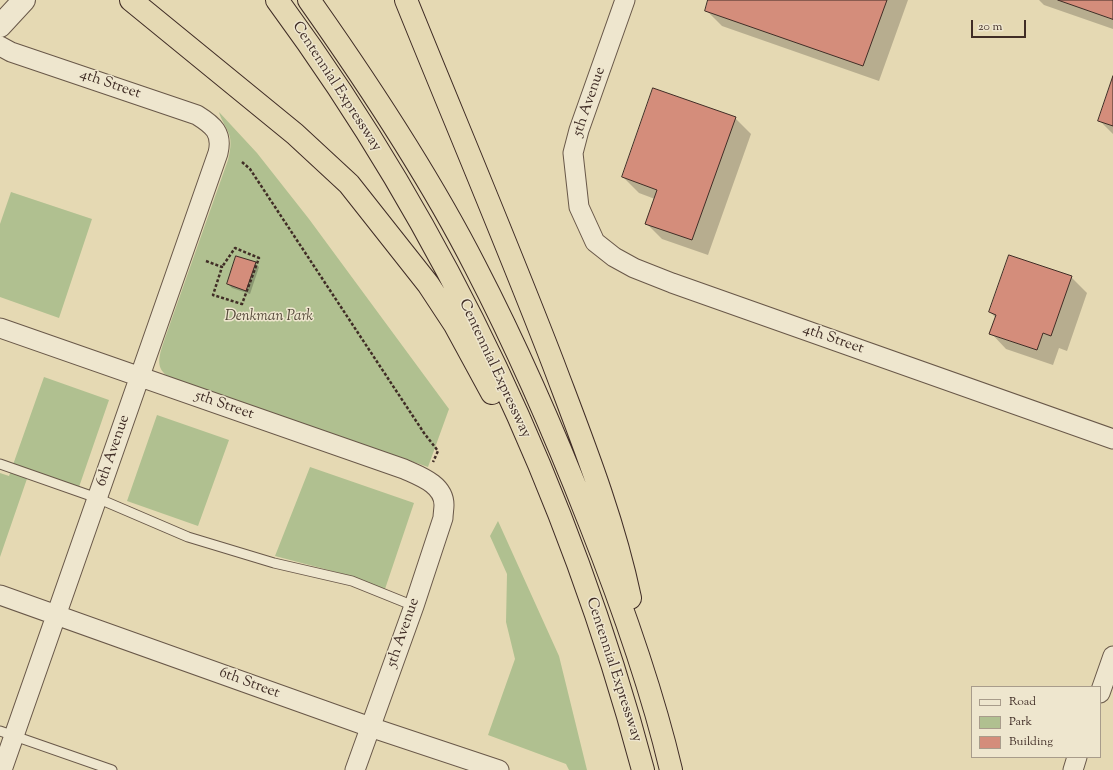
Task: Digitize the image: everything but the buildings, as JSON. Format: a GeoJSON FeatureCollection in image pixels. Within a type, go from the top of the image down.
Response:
{"type":"FeatureCollection","features":[{"type":"Feature","properties":{"kind":"highway"},"geometry":{"type":"LineString","coordinates":[[131,0],[295,134],[348,184],[428,284],[455,325],[484,379],[551,495]]}},
{"type":"Feature","properties":{"kind":"highway","name":"Centennial Expressway"},"geometry":{"type":"LineString","coordinates":[[277,0],[351,106],[421,223],[453,282],[497,370],[551,495],[610,652],[643,770]]}},
{"type":"Feature","properties":{"kind":"highway","name":"Centennial Expressway"},"geometry":{"type":"LineString","coordinates":[[309,0],[353,62],[407,146],[475,265],[518,352],[559,444],[609,572],[652,701],[671,770]]}},
{"type":"Feature","properties":{"kind":"highway"},"geometry":{"type":"LineString","coordinates":[[406,0],[527,296],[604,499],[623,563],[652,701]]}},
{"type":"Feature","properties":{"kind":"street"},"geometry":{"type":"LineString","coordinates":[[0,26],[24,0]]}},
{"type":"Feature","properties":{"kind":"street","name":"5th Avenue"},"geometry":{"type":"LineString","coordinates":[[579,207],[573,153],[579,130],[625,0]]}},
{"type":"Feature","properties":{"kind":"street","name":"4th Street"},"geometry":{"type":"LineString","coordinates":[[0,46],[11,52],[198,115],[211,124],[216,131]]}},
{"type":"Feature","properties":{"kind":"street","name":"6th Avenue"},"geometry":{"type":"LineString","coordinates":[[2,770],[7,734],[57,615],[218,152],[220,141],[216,131]]}},
{"type":"Feature","properties":{"kind":"street","name":"4th Street"},"geometry":{"type":"LineString","coordinates":[[579,207],[595,242],[614,257],[634,268],[672,283],[1113,439]]}},
{"type":"Feature","properties":{"kind":"street","name":"5th Street"},"geometry":{"type":"LineString","coordinates":[[0,328],[404,469],[436,486],[442,495]]}},
{"type":"Feature","properties":{"kind":"street","name":"5th Avenue"},"geometry":{"type":"LineString","coordinates":[[355,770],[414,606],[443,518],[444,504],[442,495]]}},
{"type":"Feature","properties":{"kind":"street","name":"6th Street"},"geometry":{"type":"LineString","coordinates":[[0,595],[370,727],[499,770]]}},
{"type":"Feature","properties":{"kind":"street"},"geometry":{"type":"LineString","coordinates":[[1101,690],[1113,656]]}},
{"type":"Feature","properties":{"kind":"street"},"geometry":{"type":"LineString","coordinates":[[1073,770],[1078,758]]}},
{"type":"Feature","properties":{"kind":"lane"},"geometry":{"type":"LineString","coordinates":[[0,464],[97,498],[188,537],[274,563],[352,581],[414,606]]}},
{"type":"Feature","properties":{"kind":"lane"},"geometry":{"type":"LineString","coordinates":[[7,734],[112,770]]}},
{"type":"Feature","properties":{"kind":"path"},"geometry":{"type":"LineString","coordinates":[[242,162],[250,170],[424,433],[438,451],[425,479]]}},
{"type":"Feature","properties":{"kind":"path"},"geometry":{"type":"LineString","coordinates":[[235,248],[259,258],[242,304],[213,295],[222,267],[235,248]]}},
{"type":"Feature","properties":{"kind":"path"},"geometry":{"type":"LineString","coordinates":[[206,262],[222,267]]}},
{"type":"Feature","properties":{"kind":"green space","name":"Denkman Park"},"geometry":{"type":"Polygon","coordinates":[[[219,112],[257,153],[309,219],[449,409],[428,467],[177,381],[163,372],[159,360],[162,346],[229,157],[230,137],[219,112]]]}},
{"type":"Feature","properties":{"kind":"green space"},"geometry":{"type":"Polygon","coordinates":[[[11,192],[92,219],[59,318],[0,297],[0,224],[11,192]]]}},
{"type":"Feature","properties":{"kind":"green space"},"geometry":{"type":"Polygon","coordinates":[[[44,377],[109,400],[79,487],[30,470],[0,557],[0,473],[9,476],[44,377]]]}},
{"type":"Feature","properties":{"kind":"green space"},"geometry":{"type":"Polygon","coordinates":[[[157,415],[229,440],[198,526],[127,501],[157,415]]]}},
{"type":"Feature","properties":{"kind":"green space"},"geometry":{"type":"Polygon","coordinates":[[[310,467],[414,503],[385,589],[351,576],[275,556],[310,467]]]}},
{"type":"Feature","properties":{"kind":"green space"},"geometry":{"type":"Polygon","coordinates":[[[498,521],[559,656],[587,770],[569,770],[566,764],[488,735],[515,659],[506,622],[507,574],[490,536],[498,521]]]}}]}
